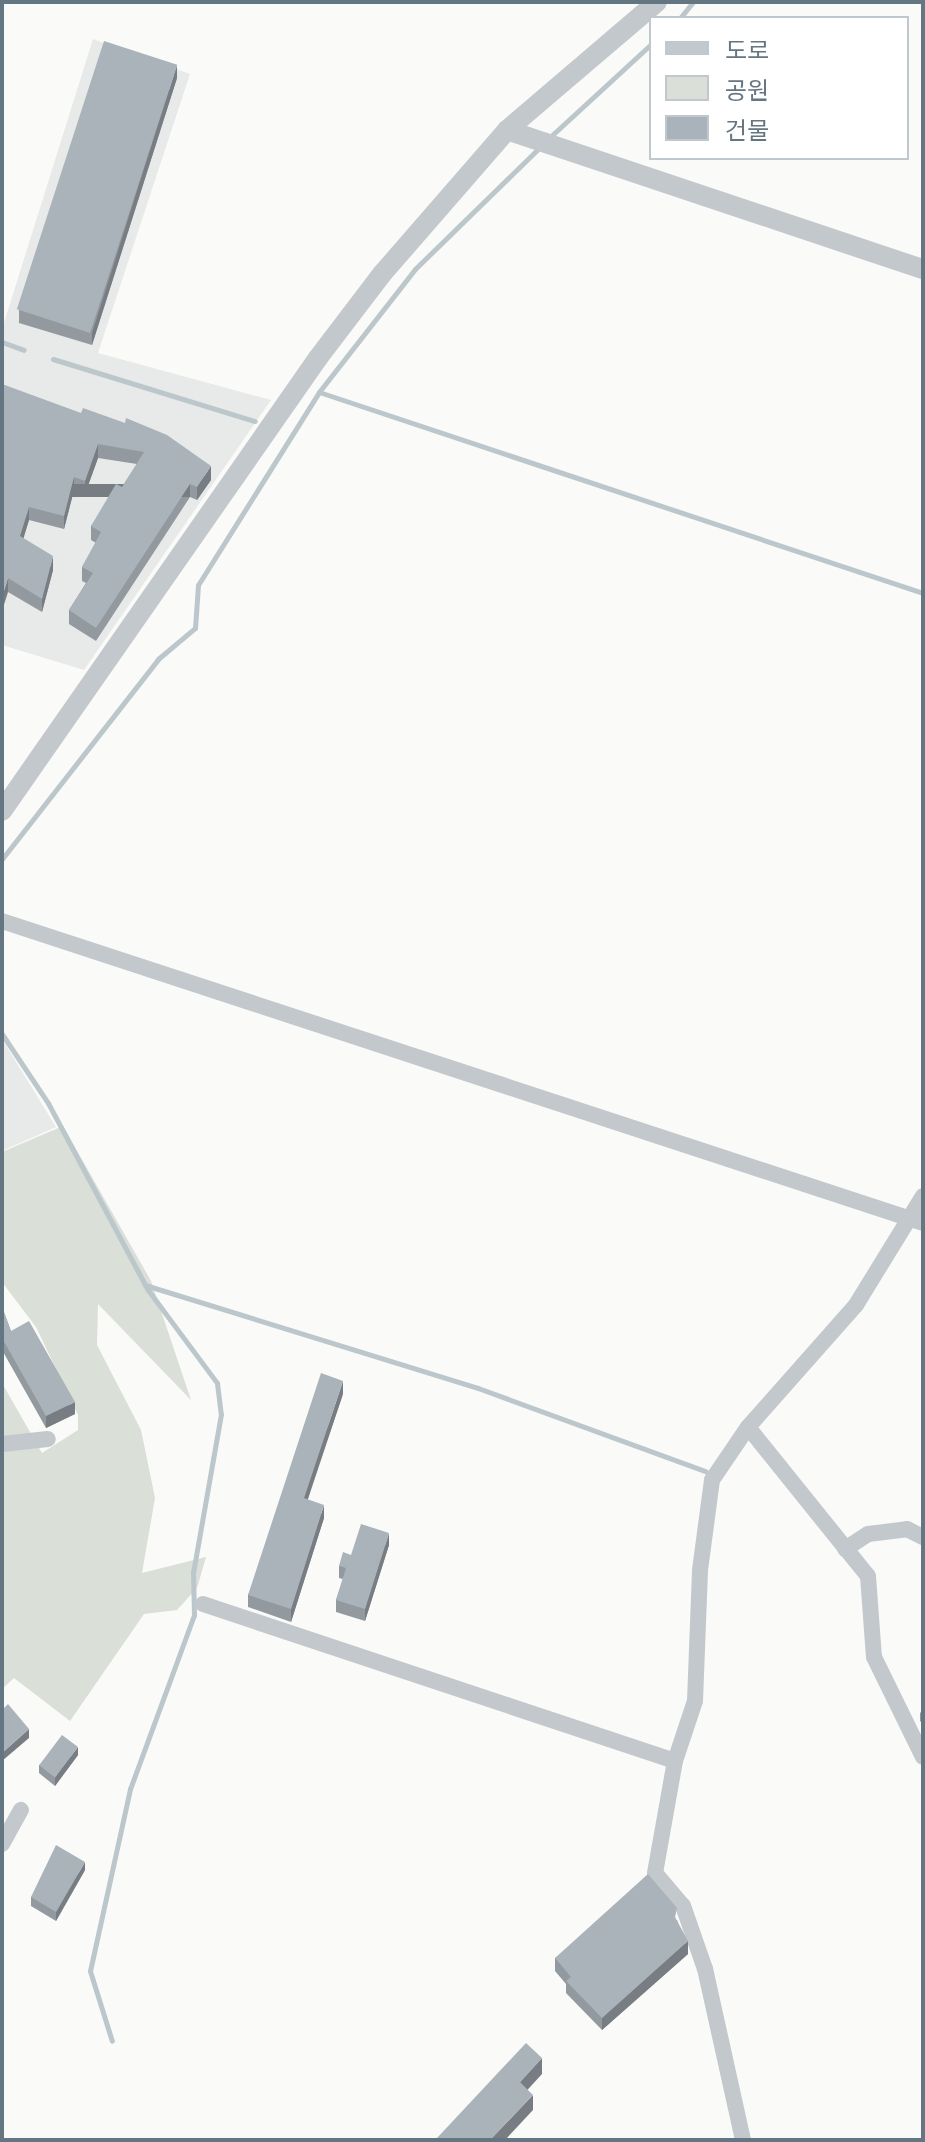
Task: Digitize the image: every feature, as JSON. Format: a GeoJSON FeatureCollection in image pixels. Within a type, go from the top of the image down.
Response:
{"type":"FeatureCollection","features":[{"type":"Feature","properties":{"kind":"street"},"geometry":{"type":"LineString","coordinates":[[2,811],[318,358],[516,134],[657,2]]}},
{"type":"Feature","properties":{"kind":"street"},"geometry":{"type":"LineString","coordinates":[[516,134],[923,269]]}},
{"type":"Feature","properties":{"kind":"street"},"geometry":{"type":"LineString","coordinates":[[2,921],[917,1222]]}},
{"type":"Feature","properties":{"kind":"street"},"geometry":{"type":"LineString","coordinates":[[743,2140],[705,1969],[683,1906],[655,1873],[675,1761],[695,1701],[700,1570],[712,1480],[748,1427],[856,1305],[917,1222],[923,1196]]}},
{"type":"Feature","properties":{"kind":"street"},"geometry":{"type":"LineString","coordinates":[[748,1427],[868,1576],[874,1657],[923,1757]]}},
{"type":"Feature","properties":{"kind":"street"},"geometry":{"type":"LineString","coordinates":[[2,1444],[48,1439]]}},
{"type":"Feature","properties":{"kind":"street"},"geometry":{"type":"LineString","coordinates":[[845,1549],[868,1534],[907,1529],[923,1537]]}},
{"type":"Feature","properties":{"kind":"street"},"geometry":{"type":"LineString","coordinates":[[203,1604],[675,1761]]}},
{"type":"Feature","properties":{"kind":"street"},"geometry":{"type":"LineString","coordinates":[[2,1844],[21,1810]]}},
{"type":"Feature","properties":{"kind":"shaded area"},"geometry":{"type":"Polygon","coordinates":[[[93,39],[190,74],[98,353],[271,400],[84,670],[2,645],[2,329],[93,39]]]}},
{"type":"Feature","properties":{"kind":"shaded area"},"geometry":{"type":"Polygon","coordinates":[[[2,1039],[56,1127],[2,1151],[2,1039]]]}},
{"type":"Feature","properties":{"kind":"green space"},"geometry":{"type":"Polygon","coordinates":[[[63,1126],[151,1281],[191,1400],[98,1304],[97,1345],[141,1430],[155,1498],[142,1573],[206,1557],[197,1588],[177,1610],[144,1614],[70,1721],[14,1678],[2,1689],[2,1383],[42,1453],[78,1430],[78,1415],[36,1327],[2,1282],[2,1152],[63,1126]]]}},
{"type":"Feature","properties":{"kind":"building"},"geometry":{"type":"Polygon","coordinates":[[[104,41],[177,65],[90,333],[17,309],[104,41]]]}},
{"type":"Feature","properties":{"kind":"building"},"geometry":{"type":"Polygon","coordinates":[[[2,384],[81,413],[83,408],[125,423],[126,418],[167,435],[211,466],[197,487],[190,484],[96,628],[69,610],[93,573],[82,567],[101,532],[91,526],[116,484],[122,487],[144,452],[98,444],[85,481],[74,477],[64,516],[29,507],[20,536],[53,556],[42,599],[8,578],[2,597],[2,384]]]}},
{"type":"Feature","properties":{"kind":"building"},"geometry":{"type":"Polygon","coordinates":[[[2,1307],[11,1331],[29,1321],[75,1402],[46,1416],[2,1338],[2,1307]]]}},
{"type":"Feature","properties":{"kind":"building"},"geometry":{"type":"Polygon","coordinates":[[[321,1373],[343,1381],[304,1498],[324,1505],[291,1609],[248,1595],[321,1373]]]}},
{"type":"Feature","properties":{"kind":"building"},"geometry":{"type":"Polygon","coordinates":[[[361,1524],[389,1533],[365,1609],[336,1600],[346,1568],[339,1566],[343,1552],[351,1555],[361,1524]]]}},
{"type":"Feature","properties":{"kind":"building"},"geometry":{"type":"Polygon","coordinates":[[[8,1704],[29,1729],[2,1753],[2,1710],[8,1704]]]}},
{"type":"Feature","properties":{"kind":"building"},"geometry":{"type":"Polygon","coordinates":[[[62,1735],[78,1747],[55,1777],[39,1765],[62,1735]]]}},
{"type":"Feature","properties":{"kind":"building"},"geometry":{"type":"Polygon","coordinates":[[[56,1845],[85,1862],[56,1912],[31,1897],[56,1845]]]}},
{"type":"Feature","properties":{"kind":"building"},"geometry":{"type":"Polygon","coordinates":[[[648,1874],[677,1908],[675,1917],[688,1941],[602,2018],[566,1981],[571,1977],[555,1958],[648,1874]]]}},
{"type":"Feature","properties":{"kind":"building"},"geometry":{"type":"Polygon","coordinates":[[[526,2043],[542,2058],[520,2082],[533,2095],[490,2140],[439,2140],[437,2138],[526,2043]]]}},
{"type":"Feature","properties":{"kind":"waterway"},"geometry":{"type":"LineString","coordinates":[[682,16],[693,2]]}},
{"type":"Feature","properties":{"kind":"waterway"},"geometry":{"type":"LineString","coordinates":[[550,137],[649,46]]}},
{"type":"Feature","properties":{"kind":"waterway"},"geometry":{"type":"LineString","coordinates":[[2,859],[158,659],[195,628],[198,585],[319,392],[415,269],[540,147]]}},
{"type":"Feature","properties":{"kind":"waterway"},"geometry":{"type":"LineString","coordinates":[[2,342],[24,350]]}},
{"type":"Feature","properties":{"kind":"waterway"},"geometry":{"type":"LineString","coordinates":[[53,359],[255,421]]}},
{"type":"Feature","properties":{"kind":"waterway"},"geometry":{"type":"LineString","coordinates":[[319,392],[923,593]]}},
{"type":"Feature","properties":{"kind":"waterway"},"geometry":{"type":"LineString","coordinates":[[2,1034],[48,1103],[148,1290],[217,1383],[221,1414],[193,1573],[194,1615],[130,1789],[90,1971],[112,2041]]}},
{"type":"Feature","properties":{"kind":"waterway"},"geometry":{"type":"LineString","coordinates":[[145,1285],[478,1388],[705,1471]]}}]}
